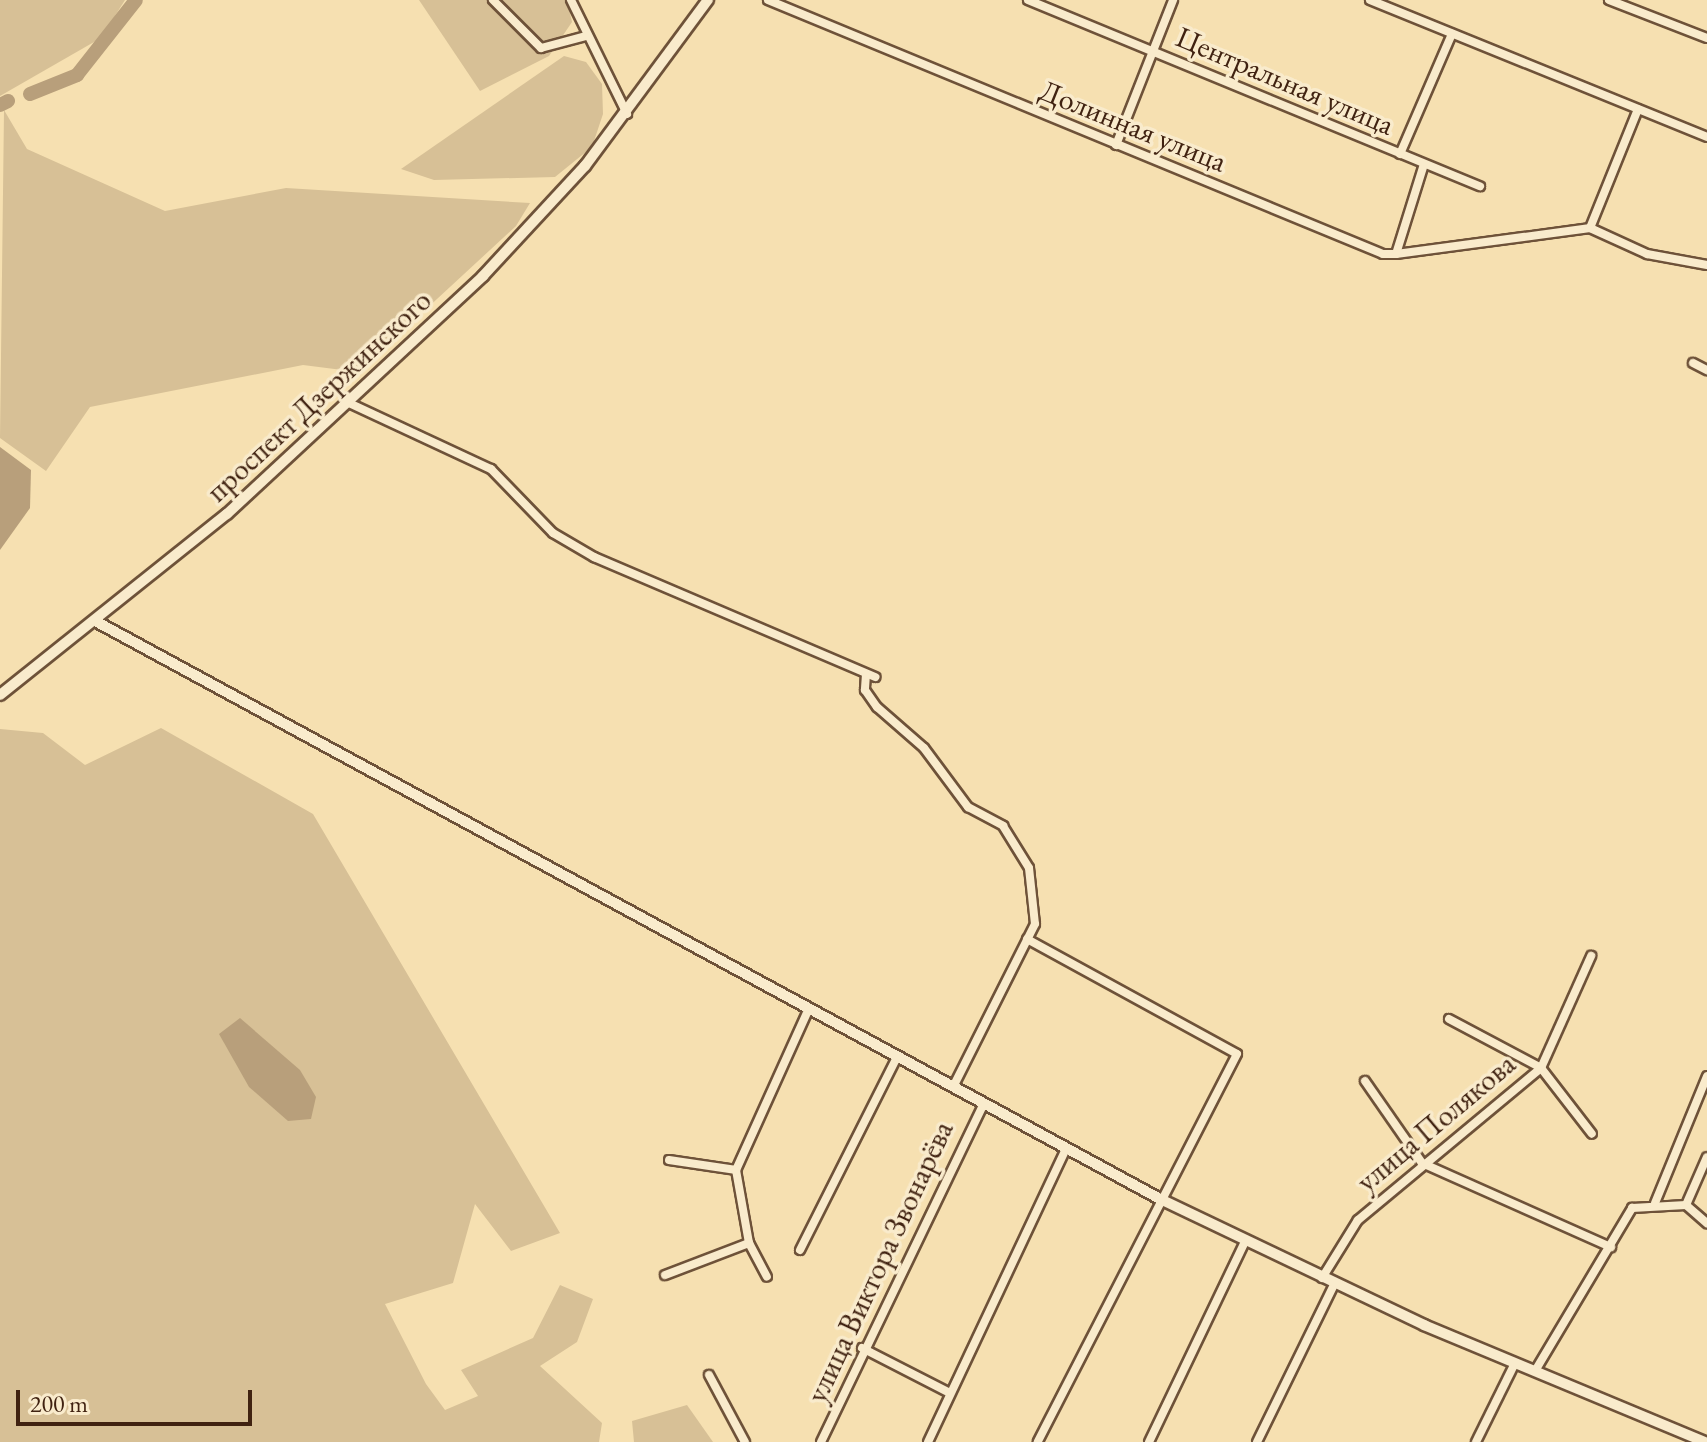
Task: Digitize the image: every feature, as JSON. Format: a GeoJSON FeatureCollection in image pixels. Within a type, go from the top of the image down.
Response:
{"type":"FeatureCollection","features":[{"type":"Feature","properties":{"kind":"street"},"geometry":{"type":"LineString","coordinates":[[493,0],[541,48],[586,36]]}},
{"type":"Feature","properties":{"kind":"street"},"geometry":{"type":"LineString","coordinates":[[571,0],[586,36],[627,114]]}},
{"type":"Feature","properties":{"kind":"street","name":"проспект Дзержинского"},"geometry":{"type":"LineString","coordinates":[[0,695],[97,622],[347,402],[483,276],[627,114],[708,0]]}},
{"type":"Feature","properties":{"kind":"street","name":"Долинная улица"},"geometry":{"type":"LineString","coordinates":[[768,0],[1346,242],[1396,254]]}},
{"type":"Feature","properties":{"kind":"street","name":"Центральная улица"},"geometry":{"type":"LineString","coordinates":[[1028,0],[1480,186]]}},
{"type":"Feature","properties":{"kind":"street"},"geometry":{"type":"LineString","coordinates":[[1116,145],[1173,0]]}},
{"type":"Feature","properties":{"kind":"street"},"geometry":{"type":"LineString","coordinates":[[1370,0],[1707,137]]}},
{"type":"Feature","properties":{"kind":"street"},"geometry":{"type":"LineString","coordinates":[[1609,0],[1707,38]]}},
{"type":"Feature","properties":{"kind":"street"},"geometry":{"type":"LineString","coordinates":[[1400,154],[1452,34]]}},
{"type":"Feature","properties":{"kind":"street"},"geometry":{"type":"LineString","coordinates":[[1590,228],[1638,109]]}},
{"type":"Feature","properties":{"kind":"street"},"geometry":{"type":"LineString","coordinates":[[1424,164],[1396,254],[1590,228],[1647,254],[1707,265]]}},
{"type":"Feature","properties":{"kind":"street"},"geometry":{"type":"LineString","coordinates":[[1693,363],[1707,370]]}},
{"type":"Feature","properties":{"kind":"street"},"geometry":{"type":"LineString","coordinates":[[347,402],[491,469],[553,533],[594,557],[871,675],[865,690],[877,707],[924,748],[968,807],[1003,826],[1023,849],[1035,924],[953,1087]]}},
{"type":"Feature","properties":{"kind":"street"},"geometry":{"type":"LineString","coordinates":[[97,622],[1160,1199],[1334,1285],[1705,1442]]}},
{"type":"Feature","properties":{"kind":"street"},"geometry":{"type":"LineString","coordinates":[[1027,939],[1237,1054],[1038,1442]]}},
{"type":"Feature","properties":{"kind":"street","name":"улица Полякова"},"geometry":{"type":"LineString","coordinates":[[1322,1278],[1358,1220],[1422,1163],[1541,1068],[1591,956]]}},
{"type":"Feature","properties":{"kind":"street"},"geometry":{"type":"LineString","coordinates":[[767,1277],[749,1243],[736,1170],[809,1008]]}},
{"type":"Feature","properties":{"kind":"street"},"geometry":{"type":"LineString","coordinates":[[1449,1019],[1541,1068],[1592,1134]]}},
{"type":"Feature","properties":{"kind":"street"},"geometry":{"type":"LineString","coordinates":[[800,1250],[897,1057]]}},
{"type":"Feature","properties":{"kind":"street"},"geometry":{"type":"LineString","coordinates":[[1655,1203],[1707,1076]]}},
{"type":"Feature","properties":{"kind":"street"},"geometry":{"type":"LineString","coordinates":[[1365,1081],[1422,1163],[1611,1247]]}},
{"type":"Feature","properties":{"kind":"street","name":"улица Виктора Звонарёва"},"geometry":{"type":"LineString","coordinates":[[821,1442],[862,1348],[984,1104]]}},
{"type":"Feature","properties":{"kind":"street"},"geometry":{"type":"LineString","coordinates":[[928,1442],[1066,1149]]}},
{"type":"Feature","properties":{"kind":"street"},"geometry":{"type":"LineString","coordinates":[[1686,1205],[1707,1157]]}},
{"type":"Feature","properties":{"kind":"street"},"geometry":{"type":"LineString","coordinates":[[669,1160],[736,1170]]}},
{"type":"Feature","properties":{"kind":"street"},"geometry":{"type":"LineString","coordinates":[[1535,1371],[1632,1208],[1655,1203],[1686,1205],[1707,1223]]}},
{"type":"Feature","properties":{"kind":"street"},"geometry":{"type":"LineString","coordinates":[[1149,1442],[1245,1242]]}},
{"type":"Feature","properties":{"kind":"street"},"geometry":{"type":"LineString","coordinates":[[665,1275],[749,1243]]}},
{"type":"Feature","properties":{"kind":"street"},"geometry":{"type":"LineString","coordinates":[[1257,1442],[1334,1285]]}},
{"type":"Feature","properties":{"kind":"street"},"geometry":{"type":"LineString","coordinates":[[862,1348],[950,1393]]}},
{"type":"Feature","properties":{"kind":"street"},"geometry":{"type":"LineString","coordinates":[[1476,1442],[1515,1363]]}},
{"type":"Feature","properties":{"kind":"street"},"geometry":{"type":"LineString","coordinates":[[709,1375],[745,1442]]}},
{"type":"Feature","properties":{"kind":"shaded area"},"geometry":{"type":"Polygon","coordinates":[[[0,0],[125,0],[101,38],[0,96],[0,0]]]}},
{"type":"Feature","properties":{"kind":"shaded area"},"geometry":{"type":"Polygon","coordinates":[[[419,0],[567,0],[572,22],[549,56],[480,91],[419,0]]]}},
{"type":"Feature","properties":{"kind":"shaded area"},"geometry":{"type":"Polygon","coordinates":[[[564,56],[586,62],[602,84],[603,114],[592,147],[555,177],[434,180],[401,169],[564,56]]]}},
{"type":"Feature","properties":{"kind":"shaded area"},"geometry":{"type":"Polygon","coordinates":[[[4,110],[27,149],[165,211],[286,188],[530,203],[516,226],[358,372],[303,365],[90,407],[46,471],[0,438],[4,110]]]}},
{"type":"Feature","properties":{"kind":"shaded area"},"geometry":{"type":"Polygon","coordinates":[[[0,447],[31,470],[30,508],[0,550],[0,447]]]}},
{"type":"Feature","properties":{"kind":"shaded area"},"geometry":{"type":"Polygon","coordinates":[[[161,728],[313,814],[560,1233],[511,1251],[475,1204],[453,1283],[385,1304],[426,1384],[445,1410],[478,1396],[461,1370],[533,1338],[560,1285],[593,1299],[577,1342],[540,1366],[602,1423],[599,1442],[0,1442],[0,729],[43,733],[85,765],[161,728]]]}},
{"type":"Feature","properties":{"kind":"shaded area"},"geometry":{"type":"Polygon","coordinates":[[[240,1018],[300,1070],[316,1097],[311,1119],[288,1121],[249,1087],[219,1034],[240,1018]]]}},
{"type":"Feature","properties":{"kind":"shaded area"},"geometry":{"type":"Polygon","coordinates":[[[687,1405],[713,1442],[634,1442],[632,1421],[687,1405]]]}},
{"type":"Feature","properties":{"kind":"waterway"},"geometry":{"type":"LineString","coordinates":[[30,94],[77,75],[136,0]]}},
{"type":"Feature","properties":{"kind":"waterway"},"geometry":{"type":"LineString","coordinates":[[0,105],[8,101]]}}]}
